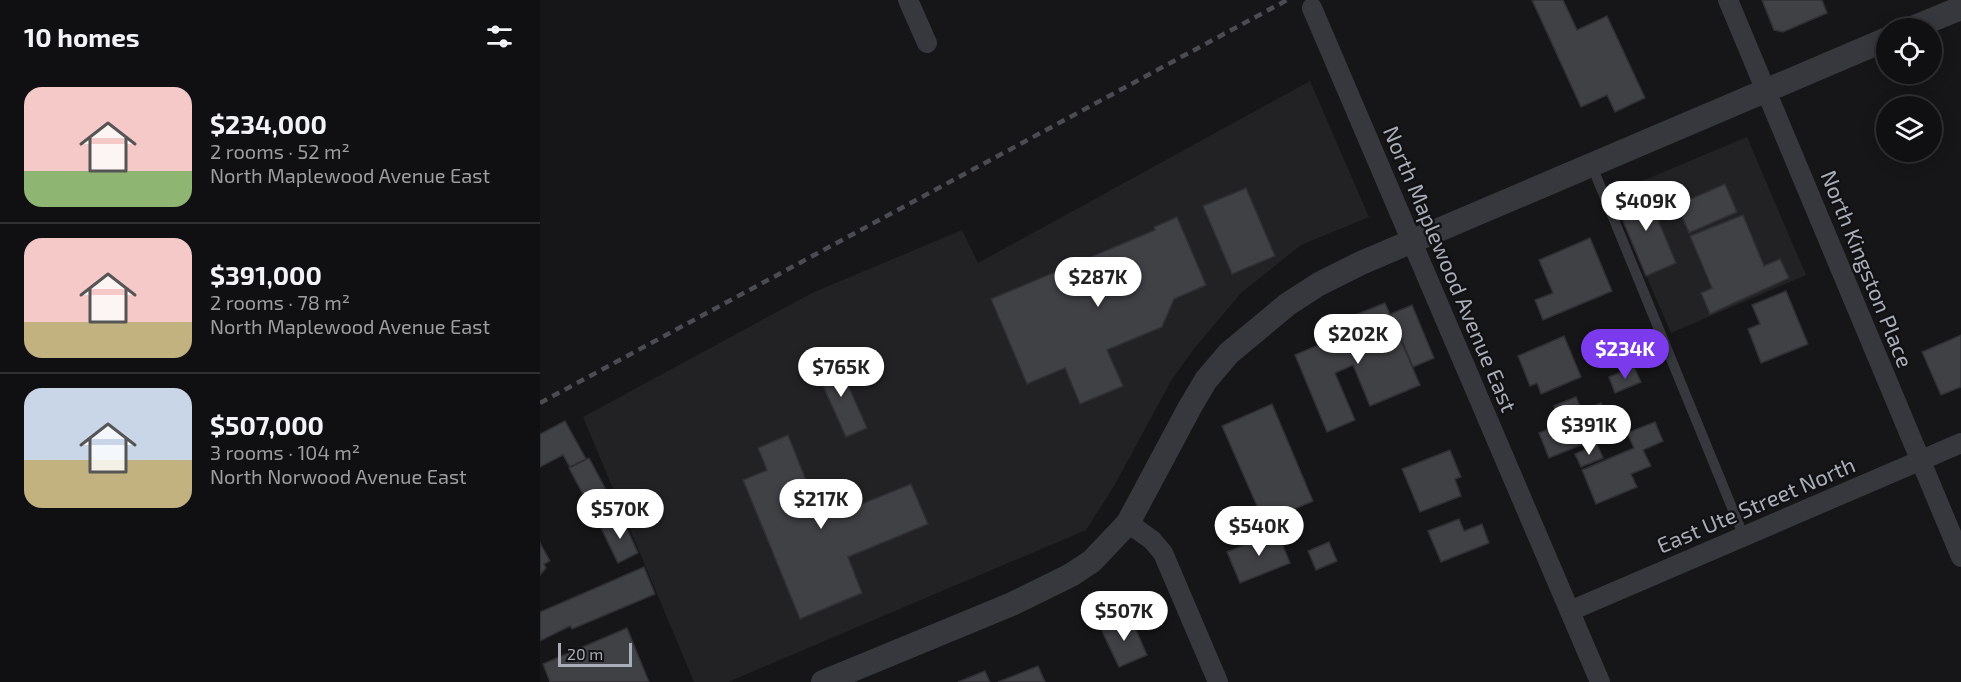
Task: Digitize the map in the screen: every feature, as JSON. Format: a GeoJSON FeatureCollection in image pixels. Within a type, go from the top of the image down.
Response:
{"type":"FeatureCollection","features":[{"type":"Feature","properties":{"kind":"street"},"geometry":{"type":"LineString","coordinates":[[908,0],[927,43]]}},
{"type":"Feature","properties":{"kind":"street","name":"North Kingston Place"},"geometry":{"type":"LineString","coordinates":[[1728,0],[1961,556]]}},
{"type":"Feature","properties":{"kind":"street","name":"North Maplewood Avenue East"},"geometry":{"type":"LineString","coordinates":[[1312,8],[1600,682]]}},
{"type":"Feature","properties":{"kind":"street"},"geometry":{"type":"LineString","coordinates":[[1936,18],[1961,8]]}},
{"type":"Feature","properties":{"kind":"street"},"geometry":{"type":"LineString","coordinates":[[823,682],[860,675],[1012,604],[1071,575],[1110,545],[1128,523],[1206,380],[1229,353],[1288,304],[1319,284],[1412,241],[1876,44]]}},
{"type":"Feature","properties":{"kind":"street","name":"East Ute Street North"},"geometry":{"type":"LineString","coordinates":[[1570,611],[1961,443]]}},
{"type":"Feature","properties":{"kind":"street"},"geometry":{"type":"LineString","coordinates":[[1128,523],[1152,540],[1163,553],[1218,682]]}},
{"type":"Feature","properties":{"kind":"lane"},"geometry":{"type":"LineString","coordinates":[[1592,166],[1744,537]]}},
{"type":"Feature","properties":{"kind":"shaded area"},"geometry":{"type":"Polygon","coordinates":[[[1310,81],[1369,217],[1301,245],[1241,293],[1193,350],[1171,381],[1114,486],[1086,530],[728,682],[694,682],[583,417],[812,293],[962,230],[978,263],[1310,81]]]}},
{"type":"Feature","properties":{"kind":"shaded area"},"geometry":{"type":"Polygon","coordinates":[[[1747,137],[1806,275],[1671,333],[1611,194],[1747,137]]]}},
{"type":"Feature","properties":{"kind":"building"},"geometry":{"type":"Polygon","coordinates":[[[1532,0],[1563,0],[1577,30],[1607,16],[1645,98],[1615,112],[1607,95],[1581,107],[1532,0]]]}},
{"type":"Feature","properties":{"kind":"building"},"geometry":{"type":"Polygon","coordinates":[[[1762,0],[1822,0],[1827,13],[1783,32],[1774,30],[1762,0]]]}},
{"type":"Feature","properties":{"kind":"building"},"geometry":{"type":"Polygon","coordinates":[[[1725,184],[1737,212],[1689,233],[1677,205],[1725,184]]]}},
{"type":"Feature","properties":{"kind":"building"},"geometry":{"type":"Polygon","coordinates":[[[1246,188],[1275,256],[1232,274],[1203,206],[1246,188]]]}},
{"type":"Feature","properties":{"kind":"building"},"geometry":{"type":"Polygon","coordinates":[[[1645,189],[1676,263],[1646,276],[1615,202],[1645,189]]]}},
{"type":"Feature","properties":{"kind":"building"},"geometry":{"type":"Polygon","coordinates":[[[1743,215],[1764,266],[1780,259],[1789,278],[1710,314],[1701,293],[1712,288],[1690,236],[1743,215]]]}},
{"type":"Feature","properties":{"kind":"building"},"geometry":{"type":"Polygon","coordinates":[[[1177,217],[1206,285],[1174,299],[1162,327],[1107,350],[1123,386],[1080,404],[1065,368],[1027,384],[991,299],[1155,230],[1154,227],[1177,217]]]}},
{"type":"Feature","properties":{"kind":"building"},"geometry":{"type":"Polygon","coordinates":[[[1590,238],[1612,291],[1543,320],[1535,300],[1553,293],[1539,260],[1590,238]]]}},
{"type":"Feature","properties":{"kind":"building"},"geometry":{"type":"Polygon","coordinates":[[[1786,291],[1808,344],[1761,363],[1748,329],[1760,324],[1752,305],[1786,291]]]}},
{"type":"Feature","properties":{"kind":"building"},"geometry":{"type":"Polygon","coordinates":[[[1385,303],[1420,385],[1370,406],[1353,365],[1335,373],[1355,420],[1327,432],[1295,355],[1323,343],[1320,336],[1353,323],[1350,317],[1385,303]]]}},
{"type":"Feature","properties":{"kind":"building"},"geometry":{"type":"Polygon","coordinates":[[[1412,305],[1434,358],[1413,367],[1391,314],[1412,305]]]}},
{"type":"Feature","properties":{"kind":"building"},"geometry":{"type":"Polygon","coordinates":[[[1961,335],[1961,387],[1941,395],[1922,352],[1961,335]]]}},
{"type":"Feature","properties":{"kind":"building"},"geometry":{"type":"Polygon","coordinates":[[[1564,336],[1581,377],[1541,394],[1537,383],[1530,386],[1518,356],[1564,336]]]}},
{"type":"Feature","properties":{"kind":"building"},"geometry":{"type":"Polygon","coordinates":[[[836,358],[867,428],[846,437],[815,368],[836,358]]]}},
{"type":"Feature","properties":{"kind":"building"},"geometry":{"type":"Polygon","coordinates":[[[1634,367],[1641,382],[1615,393],[1609,377],[1634,367]]]}},
{"type":"Feature","properties":{"kind":"building"},"geometry":{"type":"Polygon","coordinates":[[[1576,397],[1581,408],[1559,416],[1554,406],[1576,397]]]}},
{"type":"Feature","properties":{"kind":"building"},"geometry":{"type":"Polygon","coordinates":[[[1601,403],[1613,432],[1549,458],[1539,433],[1554,427],[1553,423],[1601,403]]]}},
{"type":"Feature","properties":{"kind":"building"},"geometry":{"type":"Polygon","coordinates":[[[1272,404],[1313,501],[1264,522],[1222,426],[1272,404]]]}},
{"type":"Feature","properties":{"kind":"building"},"geometry":{"type":"Polygon","coordinates":[[[565,421],[586,459],[570,467],[563,455],[540,467],[540,434],[565,421]]]}},
{"type":"Feature","properties":{"kind":"building"},"geometry":{"type":"Polygon","coordinates":[[[1655,422],[1663,441],[1643,450],[1651,466],[1631,474],[1637,487],[1596,504],[1582,470],[1634,448],[1627,433],[1655,422]]]}},
{"type":"Feature","properties":{"kind":"building"},"geometry":{"type":"Polygon","coordinates":[[[788,435],[822,520],[911,484],[928,524],[848,557],[862,593],[800,619],[743,480],[767,470],[758,448],[788,435]]]}},
{"type":"Feature","properties":{"kind":"building"},"geometry":{"type":"Polygon","coordinates":[[[1597,444],[1603,458],[1581,467],[1575,454],[1597,444]]]}},
{"type":"Feature","properties":{"kind":"building"},"geometry":{"type":"Polygon","coordinates":[[[1450,450],[1461,477],[1455,479],[1461,496],[1420,512],[1402,469],[1450,450]]]}},
{"type":"Feature","properties":{"kind":"building"},"geometry":{"type":"Polygon","coordinates":[[[589,458],[621,518],[601,528],[569,468],[589,458]]]}},
{"type":"Feature","properties":{"kind":"building"},"geometry":{"type":"Polygon","coordinates":[[[622,518],[638,553],[618,563],[601,528],[622,518]]]}},
{"type":"Feature","properties":{"kind":"building"},"geometry":{"type":"Polygon","coordinates":[[[1459,519],[1464,531],[1482,524],[1489,543],[1441,562],[1428,531],[1459,519]]]}},
{"type":"Feature","properties":{"kind":"building"},"geometry":{"type":"Polygon","coordinates":[[[1277,531],[1290,563],[1240,583],[1227,552],[1277,531]]]}},
{"type":"Feature","properties":{"kind":"building"},"geometry":{"type":"Polygon","coordinates":[[[1329,542],[1337,561],[1316,570],[1308,551],[1329,542]]]}},
{"type":"Feature","properties":{"kind":"building"},"geometry":{"type":"Polygon","coordinates":[[[540,543],[550,561],[544,564],[546,568],[540,575],[540,543]]]}},
{"type":"Feature","properties":{"kind":"building"},"geometry":{"type":"Polygon","coordinates":[[[644,567],[655,594],[572,629],[570,626],[540,641],[540,612],[644,567]]]}},
{"type":"Feature","properties":{"kind":"building"},"geometry":{"type":"Polygon","coordinates":[[[1130,616],[1147,655],[1119,667],[1101,629],[1130,616]]]}},
{"type":"Feature","properties":{"kind":"building"},"geometry":{"type":"Polygon","coordinates":[[[627,628],[649,682],[550,682],[543,664],[627,628]]]}},
{"type":"Feature","properties":{"kind":"building"},"geometry":{"type":"Polygon","coordinates":[[[1038,666],[1045,682],[998,682],[1038,666]]]}},
{"type":"Feature","properties":{"kind":"building"},"geometry":{"type":"Polygon","coordinates":[[[985,671],[990,682],[958,682],[985,671]]]}},
{"type":"Feature","properties":{"kind":"railway"},"geometry":{"type":"LineString","coordinates":[[540,403],[1287,0]]}}]}
